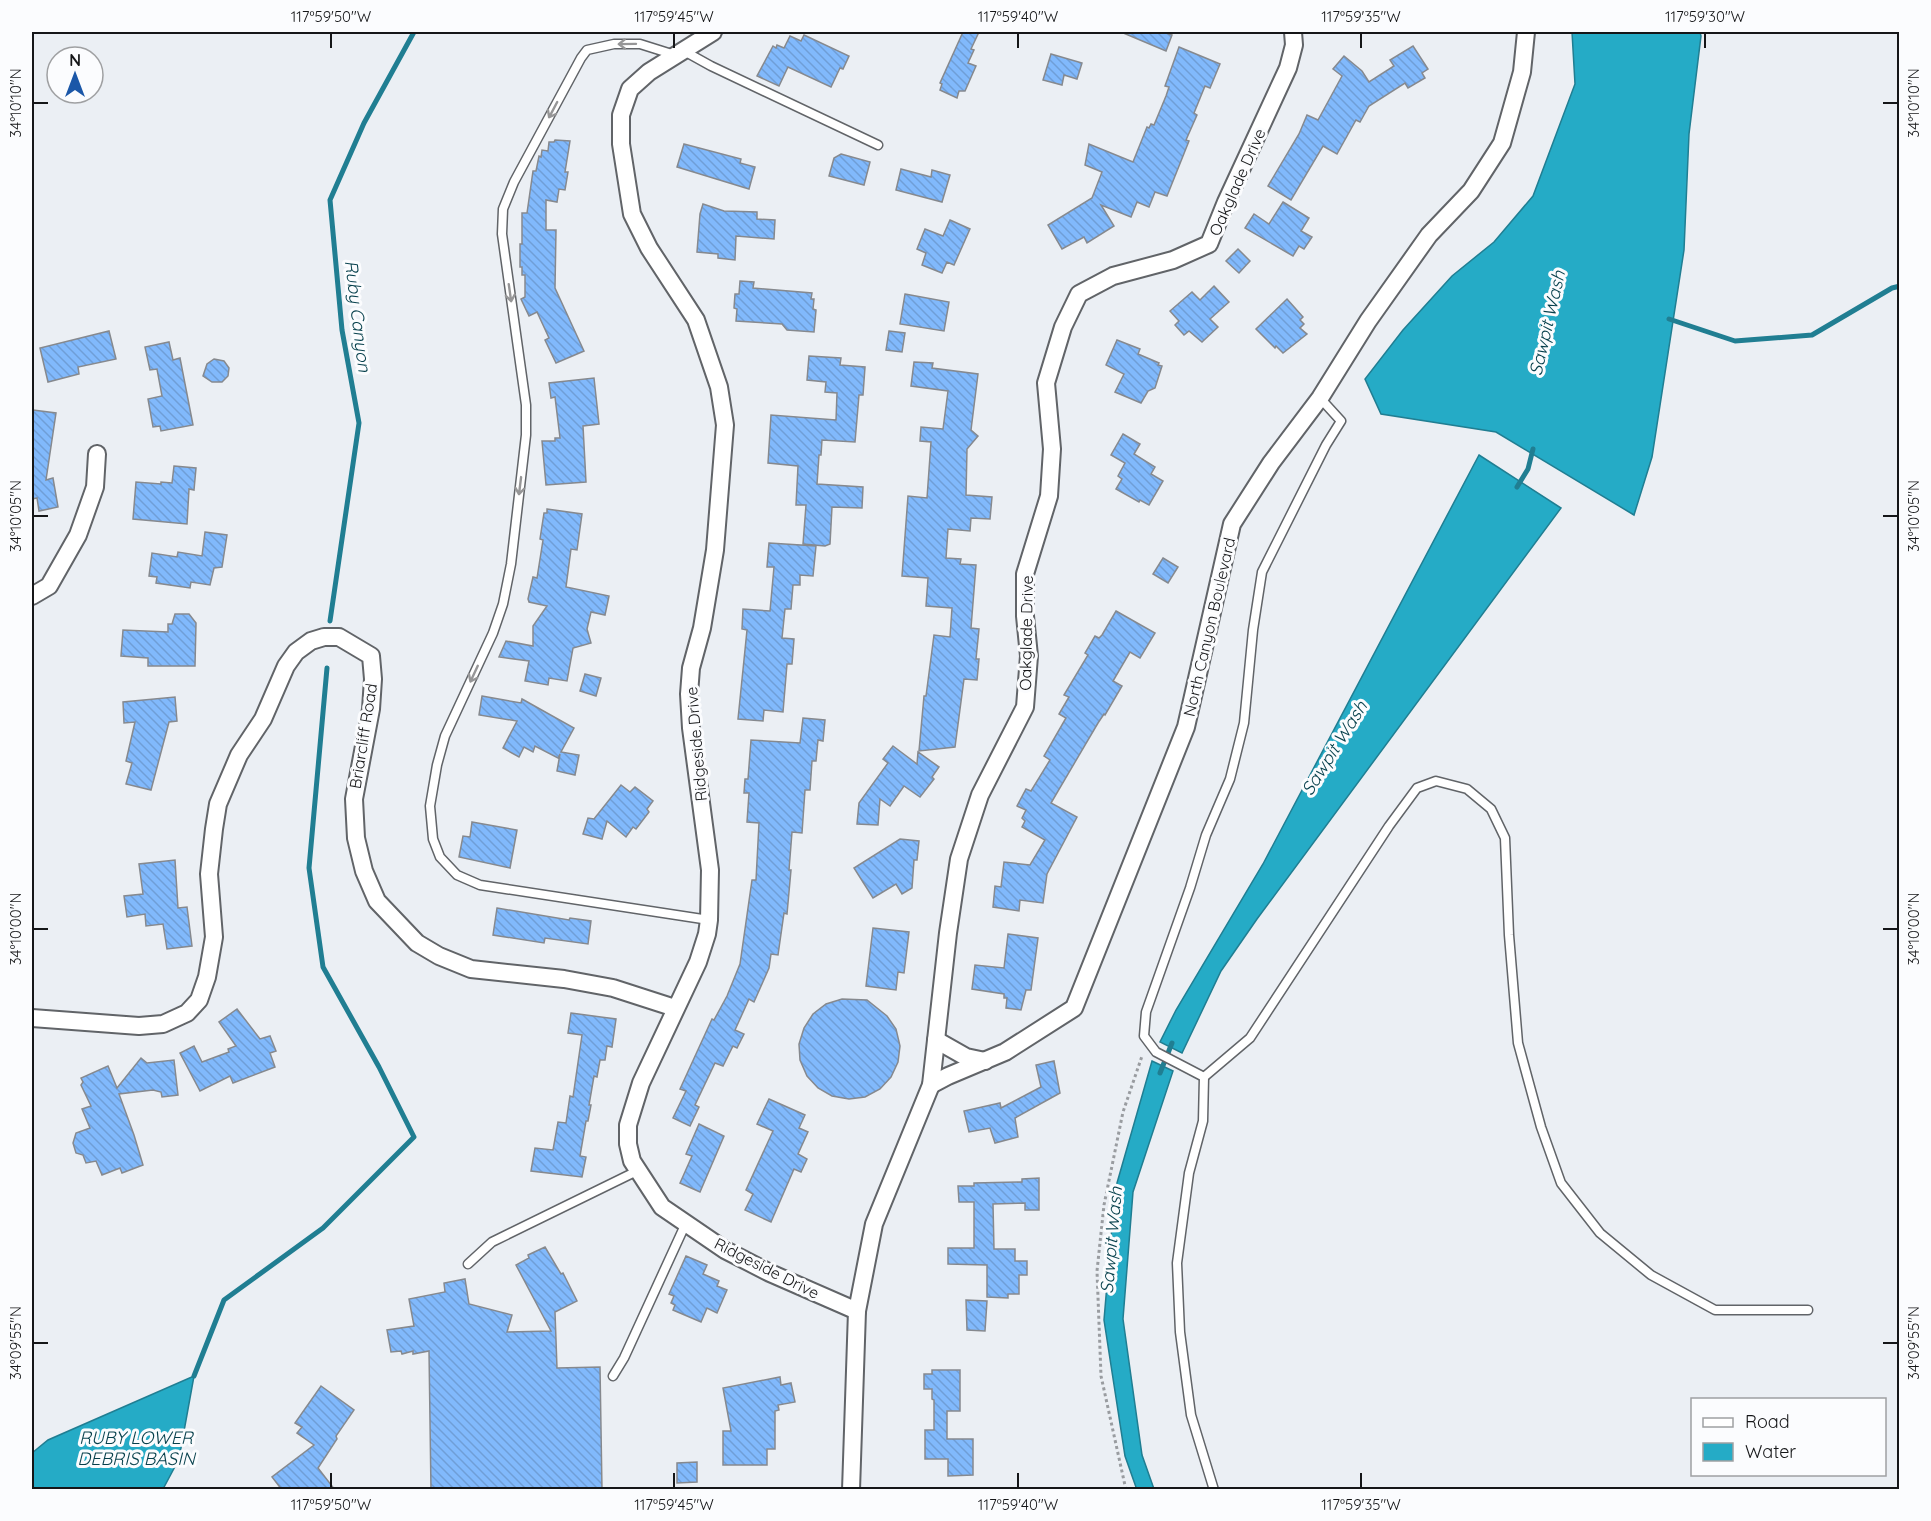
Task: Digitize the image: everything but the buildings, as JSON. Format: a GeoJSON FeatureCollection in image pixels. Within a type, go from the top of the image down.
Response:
{"type":"FeatureCollection","features":[{"type":"Feature","properties":{"kind":"street","name":"Ridgeside Drive"},"geometry":{"type":"LineString","coordinates":[[713,32],[649,72],[630,89],[621,115],[621,144],[632,214],[649,248],[696,320],[719,387],[725,425],[715,550],[689,694],[710,870],[709,920],[698,962],[640,1083],[628,1125],[628,1144],[637,1171],[662,1208],[725,1250],[770,1273],[857,1311]]}},
{"type":"Feature","properties":{"kind":"street","name":"Oakglade Drive"},"geometry":{"type":"LineString","coordinates":[[931,1085],[959,859],[980,795],[1025,707],[1029,656],[1025,616],[1025,574],[1049,496],[1052,448],[1046,383],[1063,327],[1079,294],[1113,276],[1173,260],[1209,244],[1288,68],[1294,45],[1293,32]]}},
{"type":"Feature","properties":{"kind":"street","name":"North Canyon Boulevard"},"geometry":{"type":"LineString","coordinates":[[931,1085],[1005,1052],[1074,1008],[1186,727],[1232,524],[1270,463],[1320,398],[1368,321],[1429,235],[1471,191],[1502,143],[1522,72],[1526,32]]}},
{"type":"Feature","properties":{"kind":"street"},"geometry":{"type":"LineString","coordinates":[[32,596],[49,586],[78,536],[94,487],[97,454]]}},
{"type":"Feature","properties":{"kind":"street","name":"Briarcliff Road"},"geometry":{"type":"LineString","coordinates":[[32,1018],[139,1026],[163,1024],[187,1013],[199,1000],[207,977],[214,937],[209,874],[218,804],[239,755],[262,719],[286,666],[296,651],[311,641],[324,637],[339,637],[371,656],[373,679],[371,709],[354,800],[356,838],[364,872],[377,901],[417,943],[439,956],[471,969],[564,979],[613,988],[675,1008]]}},
{"type":"Feature","properties":{"kind":"street"},"geometry":{"type":"LineString","coordinates":[[936,1040],[966,1057],[985,1061]]}},
{"type":"Feature","properties":{"kind":"street"},"geometry":{"type":"LineString","coordinates":[[851,1490],[857,1311],[874,1224],[931,1085]]}},
{"type":"Feature","properties":{"kind":"lane"},"geometry":{"type":"LineString","coordinates":[[709,920],[480,885],[457,875],[440,857],[433,839],[430,806],[445,736],[493,633],[503,604],[511,564],[526,435],[526,405],[502,234],[503,209],[514,182],[581,58],[587,50],[614,44],[640,44],[680,53],[878,145]]}},
{"type":"Feature","properties":{"kind":"lane"},"geometry":{"type":"LineString","coordinates":[[1204,1077],[1156,1052],[1144,1036],[1146,1012],[1190,888],[1206,835],[1230,780],[1244,723],[1253,630],[1262,572],[1326,445],[1341,421],[1320,398]]}},
{"type":"Feature","properties":{"kind":"lane"},"geometry":{"type":"LineString","coordinates":[[1214,1490],[1191,1415],[1180,1332],[1177,1263],[1190,1173],[1203,1120],[1204,1077],[1250,1038],[1376,845],[1417,788],[1436,781],[1467,789],[1491,809],[1505,838],[1509,934],[1518,1043],[1541,1127],[1562,1183],[1600,1233],[1651,1275],[1715,1310],[1808,1310]]}},
{"type":"Feature","properties":{"kind":"lane"},"geometry":{"type":"LineString","coordinates":[[468,1264],[492,1242],[637,1171]]}},
{"type":"Feature","properties":{"kind":"lane"},"geometry":{"type":"LineString","coordinates":[[613,1377],[624,1358],[686,1223]]}},
{"type":"Feature","properties":{"kind":"path"},"geometry":{"type":"LineString","coordinates":[[1126,1490],[1101,1376],[1097,1271],[1104,1205],[1123,1112],[1142,1058],[1144,1036]]}},
{"type":"Feature","properties":{"kind":"water"},"geometry":{"type":"Polygon","coordinates":[[[1572,32],[1700,32],[1701,36],[1689,134],[1684,250],[1652,457],[1634,515],[1496,432],[1381,414],[1365,379],[1403,330],[1452,276],[1494,242],[1533,196],[1575,84],[1572,32]]]}},
{"type":"Feature","properties":{"kind":"water"},"geometry":{"type":"Polygon","coordinates":[[[1479,455],[1561,508],[1257,919],[1221,971],[1182,1053],[1160,1042],[1176,1010],[1263,864],[1479,455]]]}},
{"type":"Feature","properties":{"kind":"water"},"geometry":{"type":"Polygon","coordinates":[[[1152,1061],[1173,1071],[1133,1192],[1123,1319],[1142,1455],[1154,1489],[1137,1490],[1125,1456],[1104,1320],[1115,1190],[1152,1061]]]}},
{"type":"Feature","properties":{"kind":"water","name":"RUBY LOWER DEBRIS BASIN"},"geometry":{"type":"Polygon","coordinates":[[[194,1376],[179,1459],[163,1489],[32,1489],[32,1453],[48,1440],[194,1376]]]}},
{"type":"Feature","properties":{"kind":"waterway","name":"Ruby Canyon"},"geometry":{"type":"LineString","coordinates":[[330,621],[359,423],[342,330],[330,200],[364,123],[414,32]]}},
{"type":"Feature","properties":{"kind":"waterway"},"geometry":{"type":"LineString","coordinates":[[1669,319],[1735,341],[1812,335],[1892,288],[1900,286]]}},
{"type":"Feature","properties":{"kind":"waterway","name":"Sawpit Wash"},"geometry":{"type":"LineString","coordinates":[[1517,487],[1528,469],[1533,449]]}},
{"type":"Feature","properties":{"kind":"waterway"},"geometry":{"type":"LineString","coordinates":[[194,1376],[224,1300],[323,1228],[414,1137],[379,1067],[323,967],[309,868],[327,668]]}},
{"type":"Feature","properties":{"kind":"waterway","name":"Sawpit Wash"},"geometry":{"type":"LineString","coordinates":[[1160,1073],[1172,1043]]}}]}
